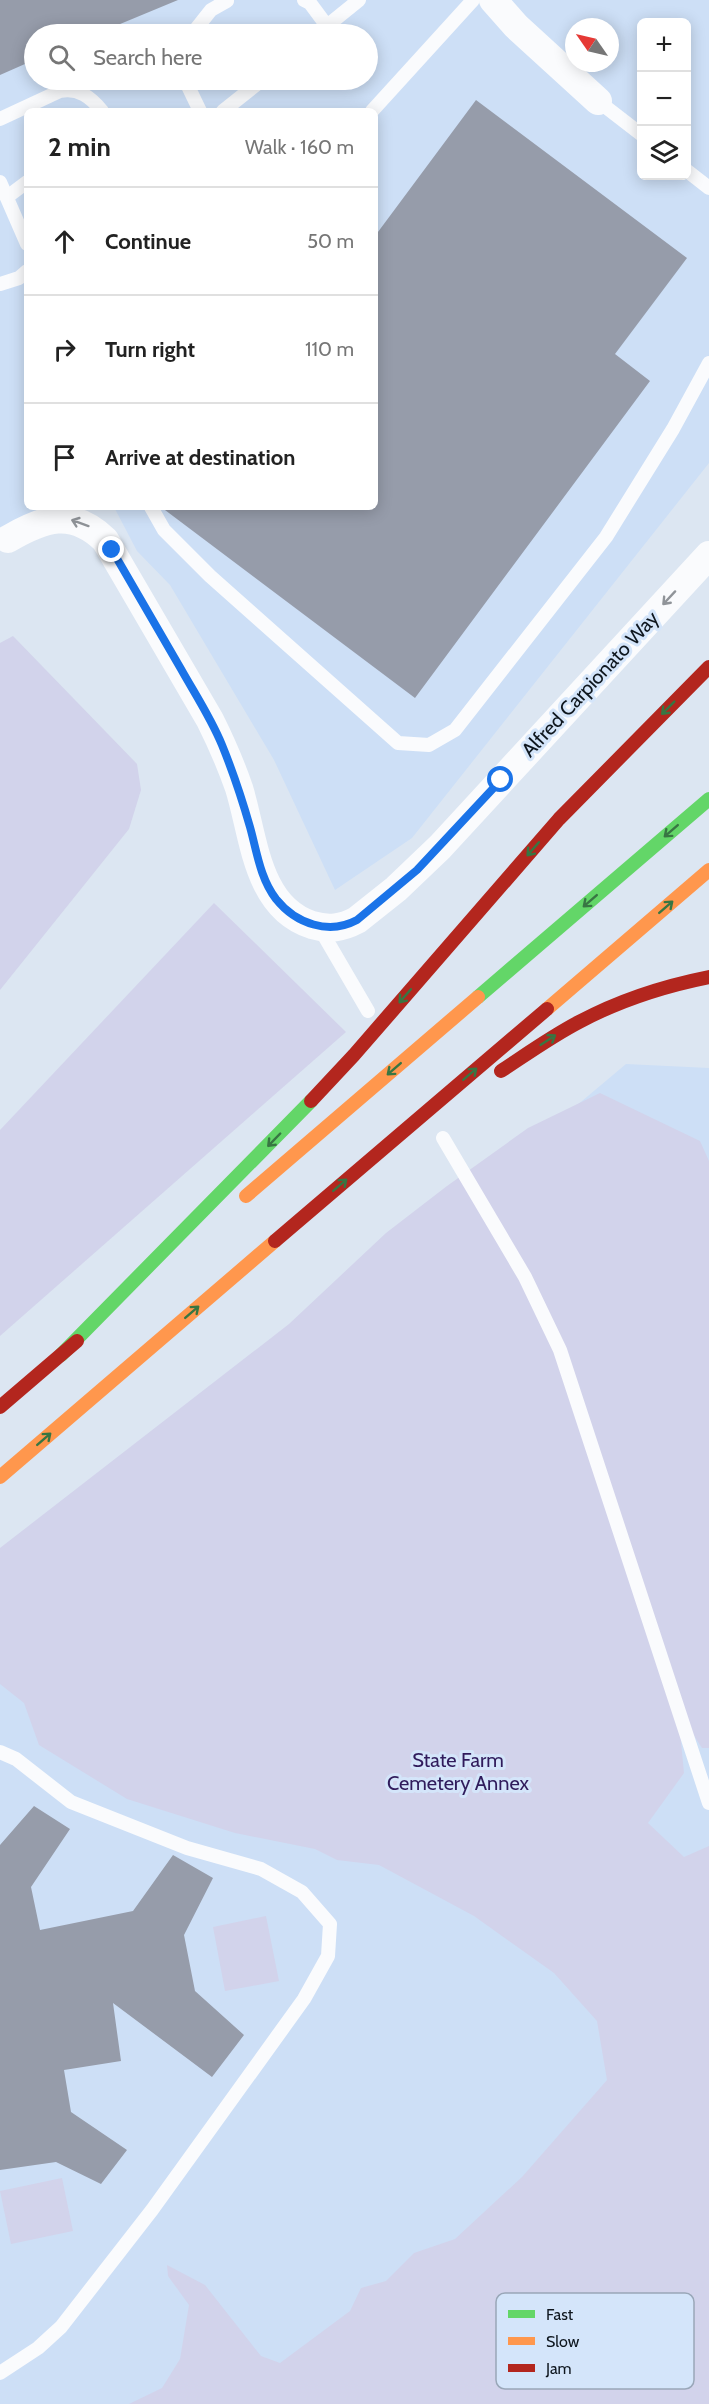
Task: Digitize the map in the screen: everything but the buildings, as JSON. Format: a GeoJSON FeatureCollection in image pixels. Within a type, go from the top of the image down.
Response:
{"type":"FeatureCollection","features":[{"type":"Feature","properties":{"kind":"highway"},"geometry":{"type":"LineString","coordinates":[[61,1355],[302,1112],[559,819],[709,666]]}},
{"type":"Feature","properties":{"kind":"highway"},"geometry":{"type":"LineString","coordinates":[[234,1207],[709,799]]}},
{"type":"Feature","properties":{"kind":"highway"},"geometry":{"type":"LineString","coordinates":[[0,1478],[709,870]]}},
{"type":"Feature","properties":{"kind":"highway"},"geometry":{"type":"LineString","coordinates":[[409,1126],[563,1030],[590,1016],[644,994],[709,977]]}},
{"type":"Feature","properties":{"kind":"highway"},"geometry":{"type":"LineString","coordinates":[[0,1407],[189,1246]]}},
{"type":"Feature","properties":{"kind":"street"},"geometry":{"type":"LineString","coordinates":[[493,0],[516,26],[598,102]]}},
{"type":"Feature","properties":{"kind":"street"},"geometry":{"type":"LineString","coordinates":[[3,535],[38,523],[68,519],[87,525],[105,540],[210,720],[221,743],[238,787],[268,888],[287,910],[319,927]]}},
{"type":"Feature","properties":{"kind":"street","name":"Alfred Carpionato Way"},"geometry":{"type":"LineString","coordinates":[[319,927],[339,927],[357,920],[417,870],[709,555]]}},
{"type":"Feature","properties":{"kind":"lane"},"geometry":{"type":"LineString","coordinates":[[304,0],[310,3],[319,24]]}},
{"type":"Feature","properties":{"kind":"lane"},"geometry":{"type":"LineString","coordinates":[[329,24],[359,0]]}},
{"type":"Feature","properties":{"kind":"lane"},"geometry":{"type":"LineString","coordinates":[[375,108],[474,0]]}},
{"type":"Feature","properties":{"kind":"lane"},"geometry":{"type":"LineString","coordinates":[[200,24],[210,10],[228,1]]}},
{"type":"Feature","properties":{"kind":"lane"},"geometry":{"type":"LineString","coordinates":[[0,119],[65,90]]}},
{"type":"Feature","properties":{"kind":"lane"},"geometry":{"type":"LineString","coordinates":[[72,90],[91,98],[99,108]]}},
{"type":"Feature","properties":{"kind":"lane"},"geometry":{"type":"LineString","coordinates":[[190,90],[199,108]]}},
{"type":"Feature","properties":{"kind":"lane"},"geometry":{"type":"LineString","coordinates":[[227,108],[249,90]]}},
{"type":"Feature","properties":{"kind":"lane"},"geometry":{"type":"LineString","coordinates":[[598,102],[637,131]]}},
{"type":"Feature","properties":{"kind":"lane"},"geometry":{"type":"LineString","coordinates":[[691,173],[709,188]]}},
{"type":"Feature","properties":{"kind":"lane"},"geometry":{"type":"LineString","coordinates":[[0,182],[24,237]]}},
{"type":"Feature","properties":{"kind":"lane"},"geometry":{"type":"LineString","coordinates":[[7,197],[24,184]]}},
{"type":"Feature","properties":{"kind":"lane"},"geometry":{"type":"LineString","coordinates":[[0,284],[19,278],[24,274]]}},
{"type":"Feature","properties":{"kind":"lane"},"geometry":{"type":"LineString","coordinates":[[152,510],[164,530],[210,576],[398,743],[429,745],[455,730],[606,537],[673,429],[709,363]]}},
{"type":"Feature","properties":{"kind":"lane"},"geometry":{"type":"LineString","coordinates":[[319,927],[368,1011]]}},
{"type":"Feature","properties":{"kind":"lane"},"geometry":{"type":"LineString","coordinates":[[443,1138],[525,1277],[560,1350],[709,1803]]}},
{"type":"Feature","properties":{"kind":"lane"},"geometry":{"type":"LineString","coordinates":[[0,1752],[16,1759],[71,1802],[187,1848],[261,1869],[302,1892],[330,1924],[328,1956],[304,1999],[152,2210],[61,2327],[38,2348],[0,2373]]}},
{"type":"Feature","properties":{"kind":"shaded area"},"geometry":{"type":"Polygon","coordinates":[[[0,0],[709,0],[709,463],[412,838],[335,890],[274,760],[170,585],[137,551],[116,510],[378,510],[378,108],[24,108],[24,510],[40,510],[0,532],[0,0]]]}},
{"type":"Feature","properties":{"kind":"shaded area"},"geometry":{"type":"Polygon","coordinates":[[[626,1064],[709,1068],[709,2404],[0,2404],[0,1591],[626,1064]]]}},
{"type":"Feature","properties":{"kind":"green space"},"geometry":{"type":"Polygon","coordinates":[[[13,636],[137,764],[141,790],[129,829],[0,990],[0,643],[13,636]]]}},
{"type":"Feature","properties":{"kind":"green space"},"geometry":{"type":"Polygon","coordinates":[[[214,903],[346,1032],[0,1336],[0,1130],[214,903]]]}},
{"type":"Feature","properties":{"kind":"green space","name":"State Farm Cemetery Annex"},"geometry":{"type":"Polygon","coordinates":[[[600,1093],[700,1141],[709,1161],[709,1748],[702,1748],[678,1711],[684,1773],[648,1823],[684,1857],[709,1846],[709,2404],[129,2404],[162,2388],[180,2359],[189,2305],[168,2276],[167,2265],[205,2285],[261,2356],[280,2363],[350,2311],[361,2288],[386,2281],[414,2253],[455,2239],[522,2177],[607,2080],[597,2021],[554,1973],[474,1916],[379,1865],[337,1860],[315,1849],[235,1833],[127,1799],[39,1745],[24,1703],[0,1684],[0,1548],[289,1324],[386,1233],[528,1128],[600,1093]]]}},
{"type":"Feature","properties":{"kind":"green space"},"geometry":{"type":"Polygon","coordinates":[[[266,1916],[279,1981],[225,1991],[213,1927],[266,1916]]]}},
{"type":"Feature","properties":{"kind":"green space"},"geometry":{"type":"Polygon","coordinates":[[[62,2178],[73,2231],[11,2244],[0,2191],[62,2178]]]}},
{"type":"Feature","properties":{"kind":"traffic: fast"},"geometry":{"type":"LineString","coordinates":[[478,997],[709,799]]}},
{"type":"Feature","properties":{"kind":"traffic: fast"},"geometry":{"type":"LineString","coordinates":[[61,1355],[311,1101]]}},
{"type":"Feature","properties":{"kind":"traffic: slow"},"geometry":{"type":"LineString","coordinates":[[547,1009],[709,870]]}},
{"type":"Feature","properties":{"kind":"traffic: slow"},"geometry":{"type":"LineString","coordinates":[[246,1196],[478,997]]}},
{"type":"Feature","properties":{"kind":"traffic: slow"},"geometry":{"type":"LineString","coordinates":[[0,1477],[275,1241]]}},
{"type":"Feature","properties":{"kind":"traffic: jam"},"geometry":{"type":"LineString","coordinates":[[311,1101],[354,1055],[559,819],[709,667]]}},
{"type":"Feature","properties":{"kind":"traffic: jam"},"geometry":{"type":"LineString","coordinates":[[501,1071],[559,1033],[610,1007],[659,989],[709,977]]}},
{"type":"Feature","properties":{"kind":"traffic: jam"},"geometry":{"type":"LineString","coordinates":[[275,1241],[547,1009]]}},
{"type":"Feature","properties":{"kind":"traffic: jam"},"geometry":{"type":"LineString","coordinates":[[0,1407],[77,1341]]}},
{"type":"Feature","properties":{"kind":"route"},"geometry":{"type":"LineString","coordinates":[[112,550],[221,743],[238,787],[256,855],[268,888],[287,910],[297,917],[319,927],[330,928],[348,925],[357,920],[417,870],[470,816],[501,780]]}}]}
